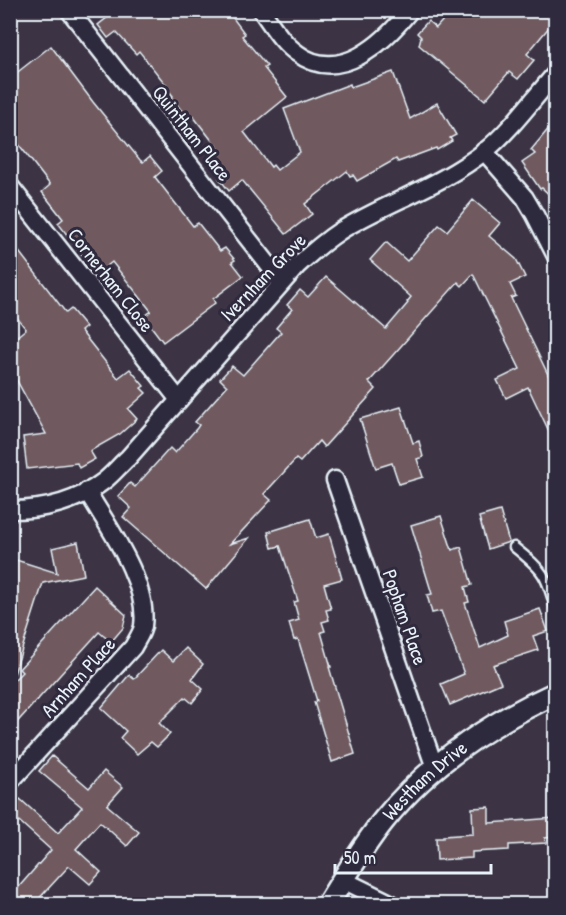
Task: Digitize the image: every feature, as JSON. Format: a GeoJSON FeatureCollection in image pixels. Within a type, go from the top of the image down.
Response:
{"type":"FeatureCollection","features":[{"type":"Feature","properties":{"kind":"street","name":"Quintham Place"},"geometry":{"type":"LineString","coordinates":[[69,10],[282,282]]}},
{"type":"Feature","properties":{"kind":"street"},"geometry":{"type":"LineString","coordinates":[[261,10],[286,43],[298,54],[316,62],[330,64],[347,63],[364,55],[410,10]]}},
{"type":"Feature","properties":{"kind":"street","name":"Ivernham Grove"},"geometry":{"type":"LineString","coordinates":[[10,510],[36,510],[71,500],[104,481],[128,458],[282,282],[315,249],[341,231],[435,183],[484,151],[555,73]]}},
{"type":"Feature","properties":{"kind":"street"},"geometry":{"type":"LineString","coordinates":[[484,151],[525,198],[555,256]]}},
{"type":"Feature","properties":{"kind":"street","name":"Cornerham Close"},"geometry":{"type":"LineString","coordinates":[[10,186],[178,400]]}},
{"type":"Feature","properties":{"kind":"street","name":"Popham Place"},"geometry":{"type":"LineString","coordinates":[[335,480],[435,768]]}},
{"type":"Feature","properties":{"kind":"street","name":"Arnham Place"},"geometry":{"type":"LineString","coordinates":[[10,782],[133,647],[143,627],[138,586],[127,559],[87,491]]}},
{"type":"Feature","properties":{"kind":"street","name":"Westham Drive"},"geometry":{"type":"LineString","coordinates":[[328,904],[383,821],[435,768],[483,730],[555,693]]}},
{"type":"Feature","properties":{"kind":"street"},"geometry":{"type":"LineString","coordinates":[[343,880],[392,904]]}},
{"type":"Feature","properties":{"kind":"lane"},"geometry":{"type":"LineString","coordinates":[[514,547],[531,560],[548,580],[555,611]]}},
{"type":"Feature","properties":{"kind":"building"},"geometry":{"type":"Polygon","coordinates":[[[117,10],[227,10],[245,34],[242,36],[267,66],[264,68],[287,97],[244,132],[271,167],[273,165],[277,170],[300,152],[284,109],[350,84],[351,87],[393,72],[410,119],[437,103],[456,135],[450,138],[452,141],[437,150],[436,148],[398,162],[396,159],[357,181],[347,171],[305,204],[312,214],[286,234],[242,180],[229,191],[219,178],[223,174],[211,159],[220,151],[193,116],[189,120],[171,97],[173,96],[167,86],[139,51],[136,54],[116,32],[108,38],[98,25],[117,10]]]}},
{"type":"Feature","properties":{"kind":"building"},"geometry":{"type":"Polygon","coordinates":[[[452,10],[555,10],[555,20],[527,54],[534,60],[518,79],[509,72],[485,100],[419,45],[421,37],[417,33],[428,21],[436,28],[452,10]]]}},
{"type":"Feature","properties":{"kind":"building"},"geometry":{"type":"Polygon","coordinates":[[[51,46],[140,160],[143,162],[150,156],[162,171],[155,177],[193,226],[198,223],[220,251],[225,248],[235,260],[232,262],[243,276],[213,299],[215,303],[163,342],[144,317],[151,311],[112,262],[97,274],[58,223],[63,219],[42,192],[50,185],[10,133],[10,78],[51,46]]]}},
{"type":"Feature","properties":{"kind":"building"},"geometry":{"type":"Polygon","coordinates":[[[555,121],[555,200],[542,188],[540,189],[522,163],[535,154],[531,150],[555,121]]]}},
{"type":"Feature","properties":{"kind":"building"},"geometry":{"type":"Polygon","coordinates":[[[473,200],[500,223],[489,236],[516,259],[525,277],[510,284],[516,296],[511,298],[555,389],[555,444],[528,387],[506,398],[497,380],[520,369],[473,274],[462,286],[458,282],[369,382],[376,389],[324,447],[319,441],[300,462],[296,459],[264,494],[271,500],[230,544],[249,538],[206,589],[123,517],[131,508],[118,496],[130,483],[135,487],[170,448],[175,453],[199,425],[195,422],[227,386],[220,379],[232,366],[243,375],[281,332],[276,328],[292,309],[287,305],[300,290],[308,297],[326,277],[386,329],[411,297],[370,260],[386,242],[407,261],[439,225],[447,231],[473,200]]]}},
{"type":"Feature","properties":{"kind":"building"},"geometry":{"type":"Polygon","coordinates":[[[10,240],[66,313],[71,309],[86,327],[81,331],[118,378],[130,369],[144,386],[141,388],[146,393],[128,409],[137,419],[120,434],[90,451],[95,459],[79,468],[77,463],[27,469],[23,437],[46,434],[10,368],[10,342],[26,329],[10,309],[10,240]]]}},
{"type":"Feature","properties":{"kind":"building"},"geometry":{"type":"Polygon","coordinates":[[[401,407],[413,443],[419,441],[423,457],[417,459],[423,477],[399,484],[392,463],[376,468],[360,419],[401,407]]]}},
{"type":"Feature","properties":{"kind":"building"},"geometry":{"type":"Polygon","coordinates":[[[500,511],[509,542],[488,549],[479,517],[500,511]]]}},
{"type":"Feature","properties":{"kind":"building"},"geometry":{"type":"Polygon","coordinates":[[[441,516],[452,550],[461,547],[472,585],[465,587],[469,602],[465,603],[480,648],[508,635],[504,621],[540,609],[548,631],[533,636],[538,650],[493,665],[501,683],[450,705],[441,684],[464,674],[441,611],[432,613],[427,595],[432,594],[411,525],[441,516]]]}},
{"type":"Feature","properties":{"kind":"building"},"geometry":{"type":"Polygon","coordinates":[[[310,519],[316,538],[329,534],[342,579],[324,584],[331,609],[326,610],[329,620],[322,622],[325,631],[321,632],[355,754],[332,762],[298,639],[294,640],[289,623],[299,620],[294,602],[298,601],[280,546],[272,548],[268,532],[310,519]]]}},
{"type":"Feature","properties":{"kind":"building"},"geometry":{"type":"Polygon","coordinates":[[[78,542],[84,575],[43,583],[14,674],[10,674],[10,558],[57,573],[52,548],[78,542]]]}},
{"type":"Feature","properties":{"kind":"building"},"geometry":{"type":"Polygon","coordinates":[[[95,586],[126,615],[123,628],[111,642],[99,632],[10,730],[10,684],[22,672],[19,669],[95,586]]]}},
{"type":"Feature","properties":{"kind":"building"},"geometry":{"type":"Polygon","coordinates":[[[186,648],[203,664],[192,679],[203,689],[192,703],[185,697],[159,723],[170,734],[157,747],[151,742],[137,754],[120,738],[126,731],[101,708],[129,675],[134,679],[161,650],[173,661],[186,648]]]}},
{"type":"Feature","properties":{"kind":"building"},"geometry":{"type":"Polygon","coordinates":[[[52,756],[89,788],[104,771],[123,787],[107,805],[139,832],[127,846],[100,822],[76,849],[101,872],[90,884],[69,866],[34,904],[10,904],[10,897],[51,850],[10,813],[10,809],[20,799],[58,833],[82,807],[39,771],[52,756]]]}},
{"type":"Feature","properties":{"kind":"building"},"geometry":{"type":"Polygon","coordinates":[[[489,807],[489,823],[555,818],[555,837],[545,838],[546,843],[509,845],[509,850],[472,852],[472,858],[437,860],[436,838],[473,834],[472,808],[489,807]]]}}]}
